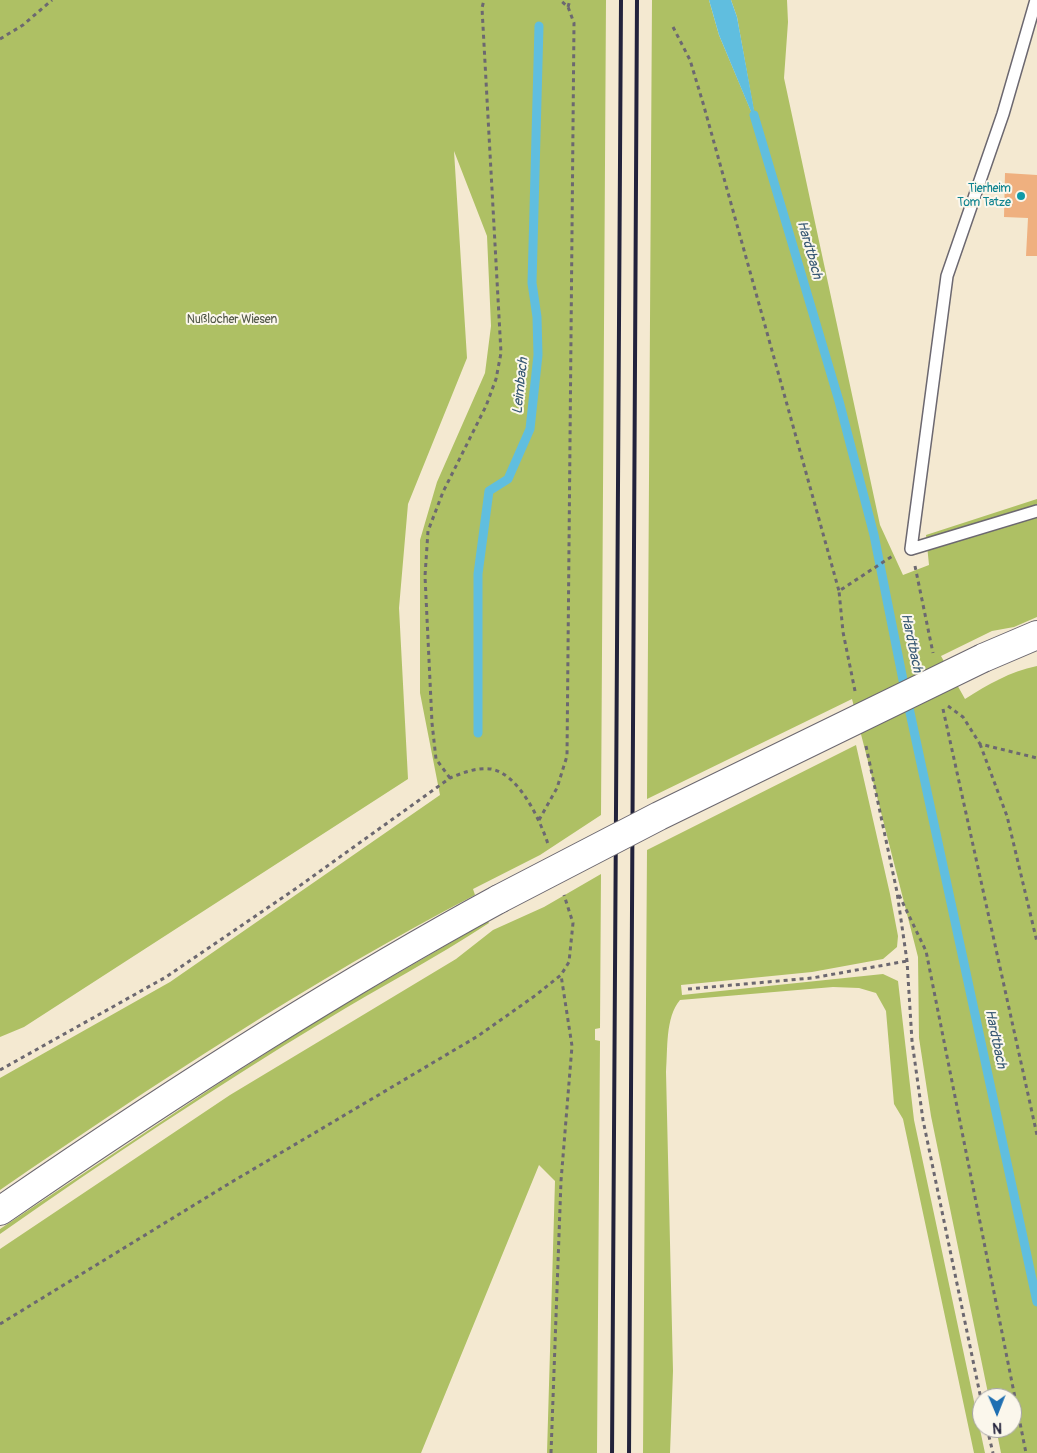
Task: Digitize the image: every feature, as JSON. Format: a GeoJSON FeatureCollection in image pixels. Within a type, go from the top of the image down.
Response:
{"type":"FeatureCollection","features":[{"type":"Feature","properties":{"kind":"street"},"geometry":{"type":"LineString","coordinates":[[0,1211],[118,1131],[316,1004],[499,900],[659,816],[983,658],[1037,635]]}},
{"type":"Feature","properties":{"kind":"lane"},"geometry":{"type":"LineString","coordinates":[[1036,0],[1003,114],[947,276],[912,550],[1037,511]]}},
{"type":"Feature","properties":{"kind":"path"},"geometry":{"type":"LineString","coordinates":[[0,40],[23,25],[52,0]]}},
{"type":"Feature","properties":{"kind":"path"},"geometry":{"type":"LineString","coordinates":[[450,778],[436,759],[432,723],[425,576],[428,531],[443,492],[486,406],[496,379],[501,353],[482,8],[484,0]]}},
{"type":"Feature","properties":{"kind":"path"},"geometry":{"type":"LineString","coordinates":[[539,821],[557,788],[567,756],[574,23],[568,7],[560,0]]}},
{"type":"Feature","properties":{"kind":"path"},"geometry":{"type":"LineString","coordinates":[[568,7],[570,0]]}},
{"type":"Feature","properties":{"kind":"path"},"geometry":{"type":"LineString","coordinates":[[673,27],[690,60],[703,104],[839,591],[843,632],[856,696]]}},
{"type":"Feature","properties":{"kind":"path"},"geometry":{"type":"LineString","coordinates":[[912,550],[934,655]]}},
{"type":"Feature","properties":{"kind":"path"},"geometry":{"type":"LineString","coordinates":[[839,591],[850,586],[890,557]]}},
{"type":"Feature","properties":{"kind":"path"},"geometry":{"type":"LineString","coordinates":[[1037,942],[1007,816],[980,744],[963,717],[941,701],[1037,1135]]}},
{"type":"Feature","properties":{"kind":"path"},"geometry":{"type":"LineString","coordinates":[[866,743],[897,892],[907,961],[912,1041],[923,1120],[979,1388]]}},
{"type":"Feature","properties":{"kind":"path"},"geometry":{"type":"LineString","coordinates":[[980,744],[1037,758]]}},
{"type":"Feature","properties":{"kind":"path"},"geometry":{"type":"LineString","coordinates":[[0,1070],[166,977],[306,881],[450,778],[468,771],[492,769],[515,782],[539,821],[550,850]]}},
{"type":"Feature","properties":{"kind":"path"},"geometry":{"type":"LineString","coordinates":[[0,1324],[230,1183],[478,1036],[561,976],[569,962],[573,923],[561,887]]}},
{"type":"Feature","properties":{"kind":"path"},"geometry":{"type":"LineString","coordinates":[[897,892],[926,951],[1026,1453]]}},
{"type":"Feature","properties":{"kind":"path"},"geometry":{"type":"LineString","coordinates":[[688,989],[812,978],[907,961]]}},
{"type":"Feature","properties":{"kind":"path"},"geometry":{"type":"LineString","coordinates":[[551,1453],[561,1181],[572,1046],[561,976]]}},
{"type":"Feature","properties":{"kind":"path"},"geometry":{"type":"LineString","coordinates":[[990,1438],[993,1453]]}},
{"type":"Feature","properties":{"kind":"green space","name":"Nußlocher Wiesen"},"geometry":{"type":"Polygon","coordinates":[[[0,0],[606,0],[601,815],[540,855],[473,889],[475,895],[413,928],[233,1035],[0,1190],[0,1078],[170,982],[440,795],[420,693],[420,540],[437,482],[485,373],[491,326],[487,236],[454,151],[467,358],[408,504],[399,608],[408,779],[24,1027],[0,1037],[0,0]]]}},
{"type":"Feature","properties":{"kind":"green space"},"geometry":{"type":"Polygon","coordinates":[[[652,0],[709,0],[719,35],[756,123],[737,17],[731,0],[787,0],[788,22],[784,78],[880,525],[903,575],[929,565],[926,535],[1037,499],[1037,617],[1014,627],[992,631],[941,656],[965,699],[1000,679],[1037,666],[1037,1453],[1001,1453],[998,1438],[1022,1438],[1022,1388],[987,1388],[931,1116],[919,1038],[918,957],[852,699],[647,799],[652,0]]]}},
{"type":"Feature","properties":{"kind":"green space"},"geometry":{"type":"Polygon","coordinates":[[[856,745],[890,894],[898,936],[897,947],[883,959],[812,972],[681,985],[682,995],[883,974],[898,981],[914,1120],[972,1392],[972,1438],[982,1438],[985,1453],[974,1453],[903,1119],[894,1104],[886,1011],[876,993],[859,988],[833,987],[680,1000],[675,1007],[668,1034],[666,1072],[673,1371],[670,1453],[643,1453],[647,850],[856,745]]]}},
{"type":"Feature","properties":{"kind":"green space"},"geometry":{"type":"Polygon","coordinates":[[[601,874],[600,1028],[595,1029],[595,1040],[600,1041],[597,1453],[547,1453],[555,1181],[539,1165],[421,1453],[0,1453],[0,1249],[230,1095],[456,959],[493,930],[544,907],[601,874]]]}},
{"type":"Feature","properties":{"kind":"green space"},"geometry":{"type":"Polygon","coordinates":[[[488,921],[489,923],[469,936],[326,1020],[202,1097],[0,1234],[0,1229],[221,1082],[326,1015],[488,921]]]}},
{"type":"Feature","properties":{"kind":"water"},"geometry":{"type":"Polygon","coordinates":[[[709,0],[731,0],[737,17],[757,126],[719,35],[709,0]]]}},
{"type":"Feature","properties":{"kind":"building","name":"Tierheim Tom Tatze"},"geometry":{"type":"Polygon","coordinates":[[[1005,173],[1037,175],[1037,256],[1026,256],[1028,218],[1004,217],[1005,173]]]}},
{"type":"Feature","properties":{"kind":"waterway","name":"Leimbach"},"geometry":{"type":"LineString","coordinates":[[478,733],[478,574],[489,491],[508,479],[530,429],[538,355],[537,317],[532,283],[539,26]]}},
{"type":"Feature","properties":{"kind":"waterway","name":"Hardtbach"},"geometry":{"type":"LineString","coordinates":[[754,115],[839,401],[874,535],[903,680],[1037,1302]]}},
{"type":"Feature","properties":{"kind":"railway"},"geometry":{"type":"LineString","coordinates":[[612,1453],[621,0]]}},
{"type":"Feature","properties":{"kind":"railway"},"geometry":{"type":"LineString","coordinates":[[629,1453],[637,0]]}},
{"type":"Feature","properties":{"kind":"place","name":"Tierheim Tom Tatze"},"geometry":{"type":"Point","coordinates":[1021,196]}}]}
